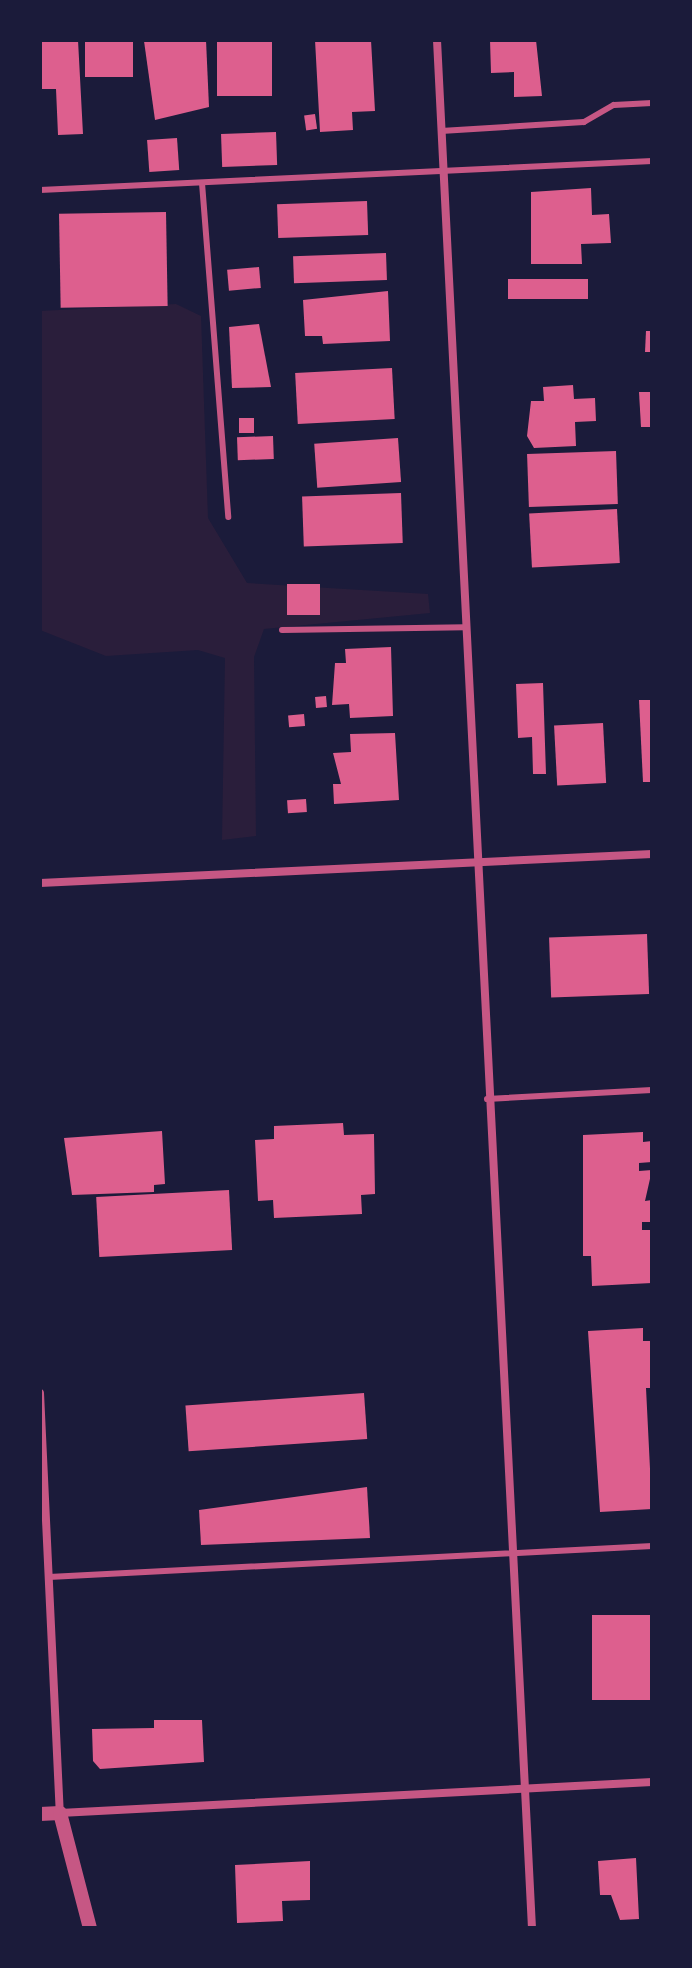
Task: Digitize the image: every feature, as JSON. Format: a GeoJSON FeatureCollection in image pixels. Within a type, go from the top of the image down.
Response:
{"type":"FeatureCollection","features":[{"type":"Feature","properties":{"kind":"street"},"geometry":{"type":"LineString","coordinates":[[437,40],[474,863],[532,1928]]}},
{"type":"Feature","properties":{"kind":"street"},"geometry":{"type":"LineString","coordinates":[[40,883],[652,854]]}},
{"type":"Feature","properties":{"kind":"street"},"geometry":{"type":"LineString","coordinates":[[40,1393],[60,1813],[90,1928]]}},
{"type":"Feature","properties":{"kind":"street"},"geometry":{"type":"LineString","coordinates":[[40,1814],[652,1782]]}},
{"type":"Feature","properties":{"kind":"lane"},"geometry":{"type":"LineString","coordinates":[[441,131],[584,122],[614,105],[652,103]]}},
{"type":"Feature","properties":{"kind":"lane"},"geometry":{"type":"LineString","coordinates":[[40,190],[652,161]]}},
{"type":"Feature","properties":{"kind":"lane"},"geometry":{"type":"LineString","coordinates":[[202,183],[228,517]]}},
{"type":"Feature","properties":{"kind":"lane"},"geometry":{"type":"LineString","coordinates":[[282,630],[465,627]]}},
{"type":"Feature","properties":{"kind":"lane"},"geometry":{"type":"LineString","coordinates":[[487,1099],[652,1090]]}},
{"type":"Feature","properties":{"kind":"lane"},"geometry":{"type":"LineString","coordinates":[[49,1577],[652,1546]]}},
{"type":"Feature","properties":{"kind":"shaded area"},"geometry":{"type":"Polygon","coordinates":[[[176,304],[201,316],[208,518],[247,583],[428,594],[430,613],[264,629],[254,657],[256,836],[222,840],[225,658],[198,650],[106,656],[40,630],[40,311],[176,304]]]}},
{"type":"Feature","properties":{"kind":"building"},"geometry":{"type":"Polygon","coordinates":[[[40,40],[78,40],[83,134],[58,135],[56,89],[40,89],[40,40]]]}},
{"type":"Feature","properties":{"kind":"building"},"geometry":{"type":"Polygon","coordinates":[[[85,40],[133,40],[133,77],[85,77],[85,40]]]}},
{"type":"Feature","properties":{"kind":"building"},"geometry":{"type":"Polygon","coordinates":[[[206,40],[209,107],[155,120],[144,41],[206,40]]]}},
{"type":"Feature","properties":{"kind":"building"},"geometry":{"type":"Polygon","coordinates":[[[217,40],[272,40],[272,96],[217,96],[217,40]]]}},
{"type":"Feature","properties":{"kind":"building"},"geometry":{"type":"Polygon","coordinates":[[[315,40],[371,40],[375,111],[352,112],[353,130],[320,132],[315,40]]]}},
{"type":"Feature","properties":{"kind":"building"},"geometry":{"type":"Polygon","coordinates":[[[490,40],[536,40],[542,96],[514,97],[514,72],[491,73],[490,40]]]}},
{"type":"Feature","properties":{"kind":"building"},"geometry":{"type":"Polygon","coordinates":[[[315,114],[317,129],[306,130],[304,116],[315,114]]]}},
{"type":"Feature","properties":{"kind":"building"},"geometry":{"type":"Polygon","coordinates":[[[276,132],[277,165],[222,167],[221,134],[276,132]]]}},
{"type":"Feature","properties":{"kind":"building"},"geometry":{"type":"Polygon","coordinates":[[[177,138],[179,170],[149,172],[147,140],[177,138]]]}},
{"type":"Feature","properties":{"kind":"building"},"geometry":{"type":"Polygon","coordinates":[[[591,188],[592,215],[609,214],[611,243],[581,244],[582,264],[531,264],[531,192],[591,188]]]}},
{"type":"Feature","properties":{"kind":"building"},"geometry":{"type":"Polygon","coordinates":[[[367,201],[368,235],[278,238],[277,204],[367,201]]]}},
{"type":"Feature","properties":{"kind":"building"},"geometry":{"type":"Polygon","coordinates":[[[166,212],[168,306],[61,308],[59,214],[166,212]]]}},
{"type":"Feature","properties":{"kind":"building"},"geometry":{"type":"Polygon","coordinates":[[[386,253],[387,280],[294,283],[293,256],[386,253]]]}},
{"type":"Feature","properties":{"kind":"building"},"geometry":{"type":"Polygon","coordinates":[[[259,267],[261,288],[229,291],[227,270],[259,267]]]}},
{"type":"Feature","properties":{"kind":"building"},"geometry":{"type":"Polygon","coordinates":[[[508,279],[588,279],[588,299],[508,299],[508,279]]]}},
{"type":"Feature","properties":{"kind":"building"},"geometry":{"type":"Polygon","coordinates":[[[388,291],[390,341],[323,344],[322,336],[305,336],[303,300],[388,291]]]}},
{"type":"Feature","properties":{"kind":"building"},"geometry":{"type":"Polygon","coordinates":[[[259,324],[271,387],[232,388],[229,327],[259,324]]]}},
{"type":"Feature","properties":{"kind":"building"},"geometry":{"type":"Polygon","coordinates":[[[646,331],[652,331],[652,352],[645,352],[646,331]]]}},
{"type":"Feature","properties":{"kind":"building"},"geometry":{"type":"Polygon","coordinates":[[[392,368],[395,419],[298,424],[295,373],[392,368]]]}},
{"type":"Feature","properties":{"kind":"building"},"geometry":{"type":"Polygon","coordinates":[[[573,385],[574,399],[595,398],[596,421],[575,422],[576,446],[534,448],[527,436],[531,401],[544,401],[543,387],[573,385]]]}},
{"type":"Feature","properties":{"kind":"building"},"geometry":{"type":"Polygon","coordinates":[[[639,392],[652,392],[652,427],[641,427],[639,392]]]}},
{"type":"Feature","properties":{"kind":"building"},"geometry":{"type":"Polygon","coordinates":[[[239,418],[254,418],[254,433],[239,433],[239,418]]]}},
{"type":"Feature","properties":{"kind":"building"},"geometry":{"type":"Polygon","coordinates":[[[273,436],[274,459],[238,460],[237,437],[273,436]]]}},
{"type":"Feature","properties":{"kind":"building"},"geometry":{"type":"Polygon","coordinates":[[[398,438],[401,482],[317,488],[314,444],[398,438]]]}},
{"type":"Feature","properties":{"kind":"building"},"geometry":{"type":"Polygon","coordinates":[[[616,451],[618,504],[529,507],[527,454],[616,451]]]}},
{"type":"Feature","properties":{"kind":"building"},"geometry":{"type":"Polygon","coordinates":[[[401,493],[403,543],[304,546],[302,496],[401,493]]]}},
{"type":"Feature","properties":{"kind":"building"},"geometry":{"type":"Polygon","coordinates":[[[617,509],[620,563],[532,568],[529,514],[617,509]]]}},
{"type":"Feature","properties":{"kind":"building"},"geometry":{"type":"Polygon","coordinates":[[[287,584],[320,584],[320,615],[287,615],[287,584]]]}},
{"type":"Feature","properties":{"kind":"building"},"geometry":{"type":"Polygon","coordinates":[[[391,647],[393,716],[350,718],[349,704],[332,705],[335,663],[346,663],[345,649],[391,647]]]}},
{"type":"Feature","properties":{"kind":"building"},"geometry":{"type":"Polygon","coordinates":[[[543,683],[546,774],[533,774],[532,737],[518,738],[516,684],[543,683]]]}},
{"type":"Feature","properties":{"kind":"building"},"geometry":{"type":"Polygon","coordinates":[[[326,696],[327,707],[316,708],[315,697],[326,696]]]}},
{"type":"Feature","properties":{"kind":"building"},"geometry":{"type":"Polygon","coordinates":[[[639,700],[652,700],[652,782],[643,782],[639,700]]]}},
{"type":"Feature","properties":{"kind":"building"},"geometry":{"type":"Polygon","coordinates":[[[304,714],[305,726],[289,727],[288,715],[304,714]]]}},
{"type":"Feature","properties":{"kind":"building"},"geometry":{"type":"Polygon","coordinates":[[[603,723],[606,783],[557,785],[554,726],[603,723]]]}},
{"type":"Feature","properties":{"kind":"building"},"geometry":{"type":"Polygon","coordinates":[[[395,733],[399,800],[334,804],[333,784],[341,784],[333,753],[351,752],[350,734],[395,733]]]}},
{"type":"Feature","properties":{"kind":"building"},"geometry":{"type":"Polygon","coordinates":[[[306,799],[307,812],[288,813],[287,800],[306,799]]]}},
{"type":"Feature","properties":{"kind":"building"},"geometry":{"type":"Polygon","coordinates":[[[647,934],[649,994],[551,997],[549,937],[647,934]]]}},
{"type":"Feature","properties":{"kind":"building"},"geometry":{"type":"Polygon","coordinates":[[[343,1123],[344,1135],[374,1134],[375,1194],[361,1195],[362,1214],[274,1218],[273,1200],[258,1201],[255,1140],[274,1139],[274,1126],[343,1123]]]}},
{"type":"Feature","properties":{"kind":"building"},"geometry":{"type":"Polygon","coordinates":[[[162,1131],[165,1184],[154,1185],[154,1192],[72,1195],[64,1138],[162,1131]]]}},
{"type":"Feature","properties":{"kind":"building"},"geometry":{"type":"Polygon","coordinates":[[[643,1132],[643,1142],[652,1141],[652,1162],[639,1163],[639,1171],[652,1170],[645,1201],[652,1200],[652,1222],[642,1222],[642,1230],[652,1230],[652,1283],[592,1286],[591,1256],[583,1256],[583,1135],[643,1132]]]}},
{"type":"Feature","properties":{"kind":"building"},"geometry":{"type":"Polygon","coordinates":[[[229,1190],[232,1250],[99,1257],[96,1197],[229,1190]]]}},
{"type":"Feature","properties":{"kind":"building"},"geometry":{"type":"Polygon","coordinates":[[[643,1328],[643,1341],[652,1341],[652,1388],[646,1388],[652,1509],[600,1512],[588,1331],[643,1328]]]}},
{"type":"Feature","properties":{"kind":"building"},"geometry":{"type":"Polygon","coordinates":[[[364,1393],[367,1439],[189,1451],[185,1405],[364,1393]]]}},
{"type":"Feature","properties":{"kind":"building"},"geometry":{"type":"Polygon","coordinates":[[[367,1487],[370,1538],[201,1545],[199,1510],[367,1487]]]}},
{"type":"Feature","properties":{"kind":"building"},"geometry":{"type":"Polygon","coordinates":[[[592,1615],[652,1615],[652,1700],[592,1700],[592,1615]]]}},
{"type":"Feature","properties":{"kind":"building"},"geometry":{"type":"Polygon","coordinates":[[[154,1720],[202,1720],[204,1762],[100,1769],[93,1761],[92,1729],[154,1728],[154,1720]]]}},
{"type":"Feature","properties":{"kind":"building"},"geometry":{"type":"Polygon","coordinates":[[[636,1858],[639,1919],[620,1920],[611,1895],[600,1895],[598,1861],[636,1858]]]}},
{"type":"Feature","properties":{"kind":"building"},"geometry":{"type":"Polygon","coordinates":[[[310,1861],[310,1900],[282,1901],[283,1921],[237,1923],[235,1865],[310,1861]]]}}]}
